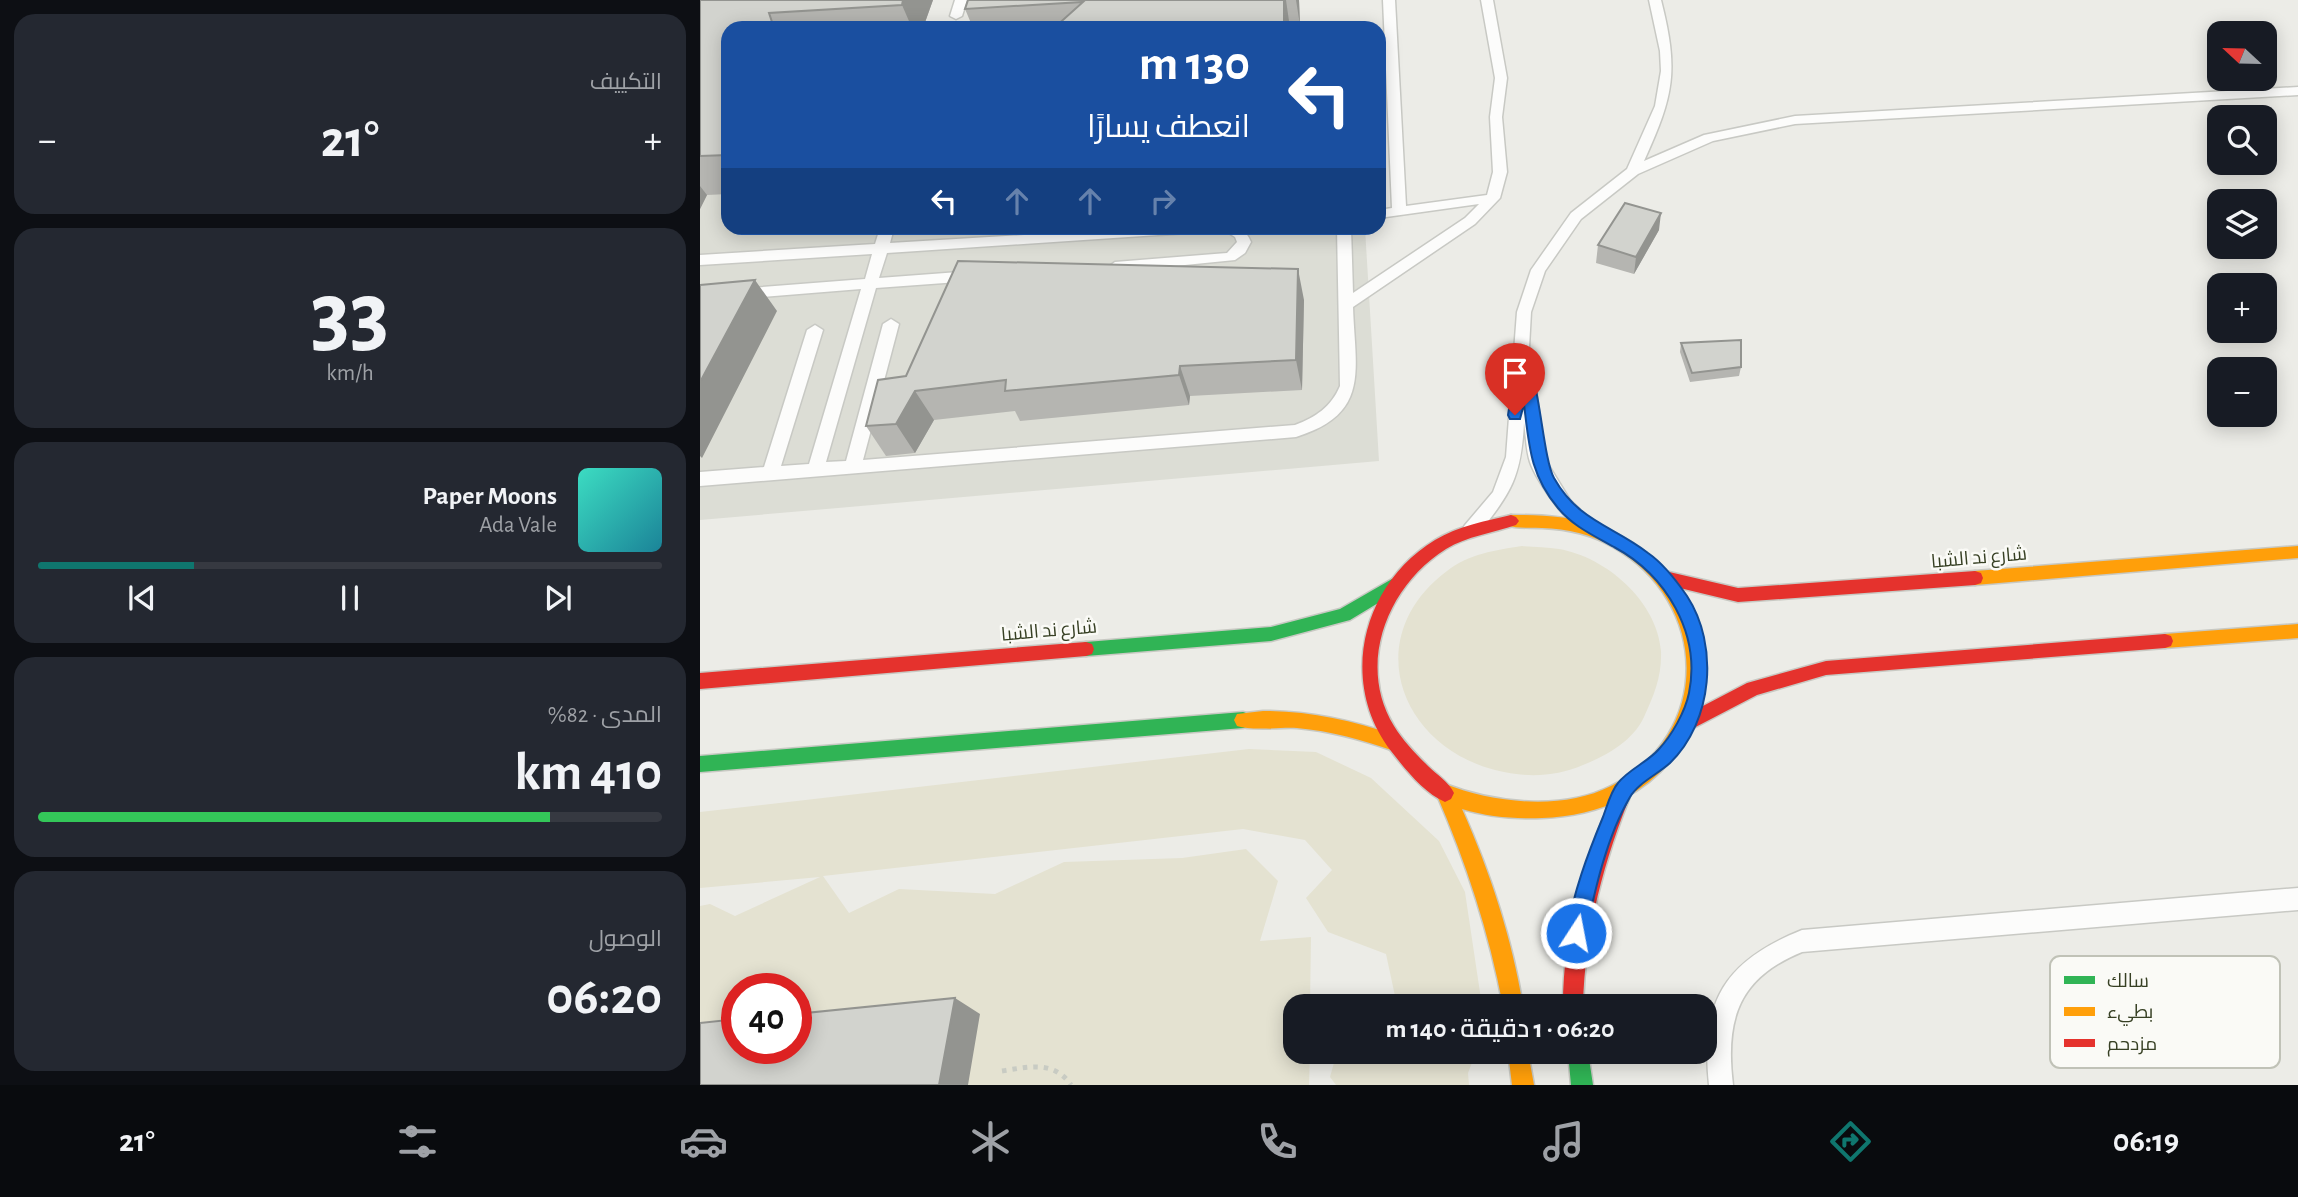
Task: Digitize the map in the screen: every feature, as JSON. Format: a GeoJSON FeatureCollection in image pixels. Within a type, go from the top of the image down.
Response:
{"type":"FeatureCollection","features":[{"type":"Feature","properties":{"kind":"main road"},"geometry":{"type":"LineString","coordinates":[[1447,795],[1531,811],[1568,808],[1624,789],[1666,755],[1686,724],[1697,694],[1700,662],[1695,632],[1683,604],[1665,578],[1628,548],[1594,531],[1553,522],[1525,521],[1471,530],[1427,552],[1392,586],[1377,614],[1368,646],[1368,678],[1376,711],[1394,743],[1447,795],[1479,867],[1493,912],[1510,994]]}},
{"type":"Feature","properties":{"kind":"main road","name":"شارع ند الشبا"},"geometry":{"type":"LineString","coordinates":[[1665,578],[1738,595],[1771,596],[2298,552]]}},
{"type":"Feature","properties":{"kind":"main road","name":"شارع ند الشبا"},"geometry":{"type":"LineString","coordinates":[[700,681],[1272,634],[1344,615],[1392,586]]}},
{"type":"Feature","properties":{"kind":"main road"},"geometry":{"type":"LineString","coordinates":[[1686,724],[1718,703],[1752,686],[1826,668],[2298,631]]}},
{"type":"Feature","properties":{"kind":"main road"},"geometry":{"type":"LineString","coordinates":[[700,764],[1276,718],[1313,720],[1350,727],[1394,743]]}},
{"type":"Feature","properties":{"kind":"main road"},"geometry":{"type":"LineString","coordinates":[[1573,994],[1573,950],[1581,904],[1587,881],[1624,789]]}},
{"type":"Feature","properties":{"kind":"main road"},"geometry":{"type":"LineString","coordinates":[[1519,1064],[1522,1085]]}},
{"type":"Feature","properties":{"kind":"main road"},"geometry":{"type":"LineString","coordinates":[[1579,1064],[1582,1085]]}},
{"type":"Feature","properties":{"kind":"lane"},"geometry":{"type":"LineString","coordinates":[[956,16],[961,0]]}},
{"type":"Feature","properties":{"kind":"lane"},"geometry":{"type":"LineString","coordinates":[[1389,0],[1399,212]]}},
{"type":"Feature","properties":{"kind":"lane"},"geometry":{"type":"LineString","coordinates":[[1346,304],[1462,227],[1493,198],[1500,172],[1496,117],[1501,78],[1487,0]]}},
{"type":"Feature","properties":{"kind":"lane"},"geometry":{"type":"LineString","coordinates":[[1633,171],[1657,117],[1668,84],[1668,52],[1655,0]]}},
{"type":"Feature","properties":{"kind":"lane"},"geometry":{"type":"LineString","coordinates":[[1471,530],[1500,495],[1514,457],[1515,415],[1523,364],[1524,312],[1530,291],[1549,251],[1592,200],[1633,171],[1709,138],[1795,120],[2298,91]]}},
{"type":"Feature","properties":{"kind":"lane"},"geometry":{"type":"LineString","coordinates":[[1386,213],[1493,198]]}},
{"type":"Feature","properties":{"kind":"lane"},"geometry":{"type":"LineString","coordinates":[[815,471],[885,235]]}},
{"type":"Feature","properties":{"kind":"lane"},"geometry":{"type":"LineString","coordinates":[[700,260],[1078,235]]}},
{"type":"Feature","properties":{"kind":"lane"},"geometry":{"type":"LineString","coordinates":[[1105,268],[1230,257],[1240,250],[1244,242],[1241,235]]}},
{"type":"Feature","properties":{"kind":"lane"},"geometry":{"type":"LineString","coordinates":[[700,479],[1296,431],[1326,418],[1344,398],[1348,386],[1345,235]]}},
{"type":"Feature","properties":{"kind":"lane"},"geometry":{"type":"LineString","coordinates":[[700,296],[994,275]]}},
{"type":"Feature","properties":{"kind":"lane"},"geometry":{"type":"LineString","coordinates":[[852,468],[891,324]]}},
{"type":"Feature","properties":{"kind":"lane"},"geometry":{"type":"LineString","coordinates":[[770,474],[815,330]]}},
{"type":"Feature","properties":{"kind":"lane"},"geometry":{"type":"LineString","coordinates":[[1523,364],[1530,390],[1538,462],[1564,505],[1594,531]]}},
{"type":"Feature","properties":{"kind":"lane"},"geometry":{"type":"LineString","coordinates":[[1721,1085],[1717,1043],[1728,1001],[1744,976],[1766,956],[1802,941],[2298,899]]}},
{"type":"Feature","properties":{"kind":"path"},"geometry":{"type":"LineString","coordinates":[[1002,1070],[1048,1066],[1068,1079],[1071,1085]]}},
{"type":"Feature","properties":{"kind":"shaded area"},"geometry":{"type":"Polygon","coordinates":[[[721,68],[721,235],[1365,235],[1379,461],[700,520],[700,70],[721,68]]]}},
{"type":"Feature","properties":{"kind":"shaded area"},"geometry":{"type":"Polygon","coordinates":[[[1522,546],[1554,548],[1577,554],[1611,572],[1626,584],[1650,615],[1661,651],[1659,677],[1654,693],[1644,717],[1633,733],[1618,747],[1601,757],[1551,774],[1529,775],[1495,770],[1462,757],[1434,737],[1414,713],[1402,686],[1398,656],[1404,626],[1420,597],[1447,571],[1473,557],[1522,546]]]}},
{"type":"Feature","properties":{"kind":"shaded area"},"geometry":{"type":"Polygon","coordinates":[[[1249,749],[1316,752],[1371,778],[1439,841],[1465,892],[1480,994],[1395,994],[1386,954],[1328,932],[1306,898],[1332,870],[1305,840],[1243,829],[823,876],[849,913],[899,889],[995,894],[1064,862],[1182,858],[1246,849],[1278,881],[1260,941],[1311,937],[1310,994],[1283,994],[1283,1064],[1310,1064],[1309,1085],[700,1085],[700,906],[710,904],[735,916],[820,877],[700,888],[700,812],[1249,749]]]}},
{"type":"Feature","properties":{"kind":"shaded area"},"geometry":{"type":"Polygon","coordinates":[[[1334,1064],[1471,1064],[1468,1073],[1469,1085],[1336,1085],[1330,1077],[1334,1064]]]}},
{"type":"Feature","properties":{"kind":"building"},"geometry":{"type":"Polygon","coordinates":[[[700,0],[903,0],[902,5],[769,13],[772,21],[721,21],[721,155],[700,156],[700,0]]]}},
{"type":"Feature","properties":{"kind":"building"},"geometry":{"type":"Polygon","coordinates":[[[968,0],[1284,0],[1284,21],[1062,21],[1083,2],[965,9],[968,0]]]}},
{"type":"Feature","properties":{"kind":"building"},"geometry":{"type":"Polygon","coordinates":[[[1625,203],[1661,213],[1636,257],[1598,245],[1625,203]]]}},
{"type":"Feature","properties":{"kind":"building"},"geometry":{"type":"Polygon","coordinates":[[[958,261],[1298,269],[1296,360],[1180,366],[1179,375],[1005,391],[1006,380],[915,391],[896,424],[866,426],[878,380],[906,376],[958,261]]]}},
{"type":"Feature","properties":{"kind":"building"},"geometry":{"type":"Polygon","coordinates":[[[755,280],[700,382],[700,285],[755,280]]]}},
{"type":"Feature","properties":{"kind":"building"},"geometry":{"type":"Polygon","coordinates":[[[1741,340],[1741,367],[1692,373],[1681,343],[1741,340]]]}},
{"type":"Feature","properties":{"kind":"building"},"geometry":{"type":"Polygon","coordinates":[[[955,998],[939,1085],[700,1085],[700,1023],[721,1021],[721,1064],[812,1064],[812,1012],[955,998]]]}},
{"type":"Feature","properties":{"kind":"traffic: fast"},"geometry":{"type":"LineString","coordinates":[[1086,649],[1271,634],[1344,615],[1392,586]]}},
{"type":"Feature","properties":{"kind":"traffic: fast"},"geometry":{"type":"LineString","coordinates":[[700,764],[1243,720]]}},
{"type":"Feature","properties":{"kind":"traffic: fast"},"geometry":{"type":"LineString","coordinates":[[1579,1064],[1582,1085]]}},
{"type":"Feature","properties":{"kind":"traffic: slow"},"geometry":{"type":"LineString","coordinates":[[1445,793],[1475,804],[1527,809],[1575,806],[1610,796],[1648,772],[1669,748],[1685,722],[1694,692],[1696,662],[1691,632],[1679,602],[1652,567],[1635,553],[1595,531],[1558,523],[1511,521]]}},
{"type":"Feature","properties":{"kind":"traffic: slow"},"geometry":{"type":"LineString","coordinates":[[1975,578],[2298,552]]}},
{"type":"Feature","properties":{"kind":"traffic: slow"},"geometry":{"type":"LineString","coordinates":[[2165,641],[2298,631]]}},
{"type":"Feature","properties":{"kind":"traffic: slow"},"geometry":{"type":"LineString","coordinates":[[1243,720],[1301,720],[1357,731],[1394,743]]}},
{"type":"Feature","properties":{"kind":"traffic: slow"},"geometry":{"type":"LineString","coordinates":[[1447,795],[1487,898],[1511,994]]}},
{"type":"Feature","properties":{"kind":"traffic: slow"},"geometry":{"type":"LineString","coordinates":[[1520,1064],[1523,1085]]}},
{"type":"Feature","properties":{"kind":"traffic: jam"},"geometry":{"type":"LineString","coordinates":[[1445,793],[1410,760],[1382,721],[1373,696],[1370,671],[1376,622],[1386,599],[1418,560],[1457,537],[1511,521]]}},
{"type":"Feature","properties":{"kind":"traffic: jam"},"geometry":{"type":"LineString","coordinates":[[1665,578],[1738,595],[1975,578]]}},
{"type":"Feature","properties":{"kind":"traffic: jam"},"geometry":{"type":"LineString","coordinates":[[1686,724],[1753,688],[1826,668],[2165,641]]}},
{"type":"Feature","properties":{"kind":"traffic: jam"},"geometry":{"type":"LineString","coordinates":[[700,681],[1086,649]]}},
{"type":"Feature","properties":{"kind":"traffic: jam"},"geometry":{"type":"LineString","coordinates":[[1573,994],[1576,949],[1587,895],[1603,842],[1624,789]]}},
{"type":"Feature","properties":{"kind":"route"},"geometry":{"type":"LineString","coordinates":[[1515,415],[1523,364],[1530,390],[1533,439],[1538,462],[1549,484],[1564,505],[1594,531],[1620,542],[1644,558],[1665,578],[1683,604],[1695,632],[1700,662],[1697,694],[1686,724],[1666,755],[1624,789],[1587,881],[1576,933]]}}]}
